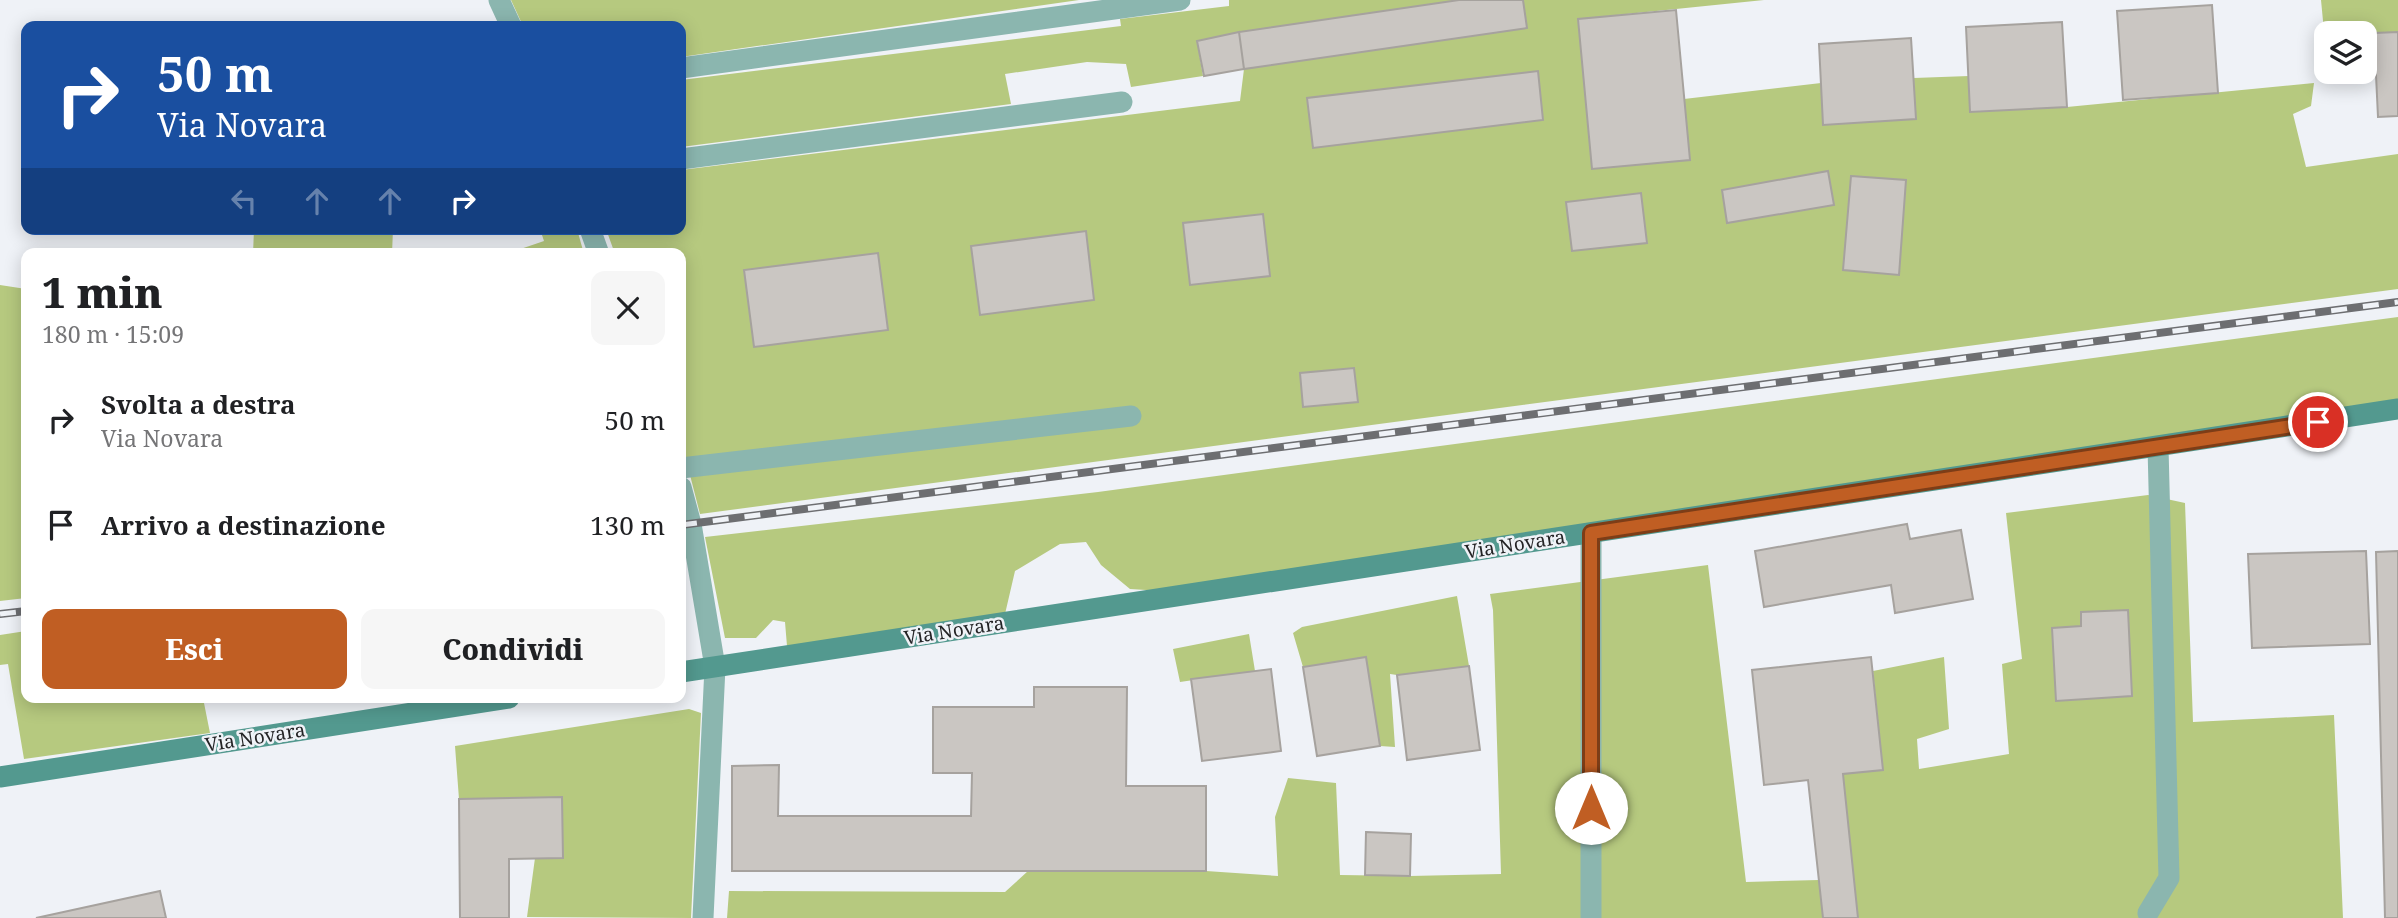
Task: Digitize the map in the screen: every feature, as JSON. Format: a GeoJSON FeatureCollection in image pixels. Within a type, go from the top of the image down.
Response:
{"type":"FeatureCollection","features":[{"type":"Feature","properties":{"kind":"main road","name":"Via Novara"},"geometry":{"type":"LineString","coordinates":[[686,671],[2398,410]]}},
{"type":"Feature","properties":{"kind":"main road","name":"Via Novara"},"geometry":{"type":"LineString","coordinates":[[0,777],[477,703]]}},
{"type":"Feature","properties":{"kind":"street"},"geometry":{"type":"LineString","coordinates":[[499,0],[509,21]]}},
{"type":"Feature","properties":{"kind":"street"},"geometry":{"type":"LineString","coordinates":[[686,67],[1180,0]]}},
{"type":"Feature","properties":{"kind":"street"},"geometry":{"type":"LineString","coordinates":[[686,158],[1122,102]]}},
{"type":"Feature","properties":{"kind":"street"},"geometry":{"type":"LineString","coordinates":[[686,467],[1131,416]]}},
{"type":"Feature","properties":{"kind":"street"},"geometry":{"type":"LineString","coordinates":[[2148,913],[2169,878],[2158,447]]}},
{"type":"Feature","properties":{"kind":"street"},"geometry":{"type":"LineString","coordinates":[[686,506],[715,667],[704,918]]}},
{"type":"Feature","properties":{"kind":"street"},"geometry":{"type":"LineString","coordinates":[[1591,533],[1591,918]]}},
{"type":"Feature","properties":{"kind":"green space"},"geometry":{"type":"Polygon","coordinates":[[[511,0],[1079,0],[686,56],[686,21],[521,21],[511,0]]]}},
{"type":"Feature","properties":{"kind":"green space"},"geometry":{"type":"Polygon","coordinates":[[[1229,0],[1764,0],[1578,19],[1592,169],[1684,99],[1821,83],[1824,125],[1915,119],[1914,78],[1969,76],[1971,112],[2067,107],[2314,83],[2311,106],[2293,114],[2306,167],[2398,154],[2398,289],[700,514],[686,459],[686,248],[613,248],[608,235],[686,235],[686,169],[1240,101],[1244,69],[1238,32],[1197,41],[1203,76],[1131,87],[1126,64],[1087,62],[1005,74],[1011,104],[686,146],[686,79],[1121,26],[1120,19],[1229,6],[1229,0]]]}},
{"type":"Feature","properties":{"kind":"green space"},"geometry":{"type":"Polygon","coordinates":[[[2321,0],[2398,0],[2398,32],[2377,33],[2377,21],[2323,21],[2321,0]]]}},
{"type":"Feature","properties":{"kind":"green space"},"geometry":{"type":"Polygon","coordinates":[[[254,235],[393,235],[392,248],[253,248],[254,235]]]}},
{"type":"Feature","properties":{"kind":"green space"},"geometry":{"type":"Polygon","coordinates":[[[542,235],[579,235],[582,248],[524,248],[544,241],[542,235]]]}},
{"type":"Feature","properties":{"kind":"green space"},"geometry":{"type":"Polygon","coordinates":[[[0,285],[21,288],[21,599],[0,601],[0,285]]]}},
{"type":"Feature","properties":{"kind":"green space"},"geometry":{"type":"Polygon","coordinates":[[[2398,317],[2398,400],[1162,591],[1130,589],[1101,565],[1086,542],[1060,544],[1015,571],[1005,614],[787,646],[785,622],[773,620],[756,638],[725,638],[705,537],[1098,492],[2398,317]]]}},
{"type":"Feature","properties":{"kind":"green space"},"geometry":{"type":"Polygon","coordinates":[[[2148,495],[2185,503],[2193,722],[2334,715],[2343,918],[1858,918],[1843,774],[1883,770],[1873,671],[1944,657],[1949,729],[1917,739],[1919,769],[2009,754],[2002,664],[2022,659],[2006,513],[2148,495]]]}},
{"type":"Feature","properties":{"kind":"green space"},"geometry":{"type":"Polygon","coordinates":[[[1708,565],[1746,882],[1819,880],[1823,918],[727,918],[729,891],[1005,892],[1028,871],[1206,871],[1278,876],[1275,817],[1288,778],[1336,783],[1340,875],[1501,874],[1493,610],[1490,594],[1708,565]]]}},
{"type":"Feature","properties":{"kind":"green space"},"geometry":{"type":"Polygon","coordinates":[[[1457,596],[1469,666],[1390,674],[1395,747],[1380,746],[1366,657],[1303,667],[1293,633],[1302,627],[1457,596]]]}},
{"type":"Feature","properties":{"kind":"green space"},"geometry":{"type":"Polygon","coordinates":[[[21,632],[21,703],[204,703],[210,733],[24,759],[8,664],[0,665],[0,635],[21,632]]]}},
{"type":"Feature","properties":{"kind":"green space"},"geometry":{"type":"Polygon","coordinates":[[[1249,634],[1255,671],[1180,682],[1173,649],[1249,634]]]}},
{"type":"Feature","properties":{"kind":"green space"},"geometry":{"type":"Polygon","coordinates":[[[689,709],[701,713],[691,918],[527,917],[535,858],[563,858],[562,798],[459,799],[455,746],[689,709]]]}},
{"type":"Feature","properties":{"kind":"building"},"geometry":{"type":"Polygon","coordinates":[[[1459,0],[1523,0],[1527,28],[1244,69],[1239,32],[1459,0]]]}},
{"type":"Feature","properties":{"kind":"building"},"geometry":{"type":"Polygon","coordinates":[[[2212,5],[2218,93],[2123,100],[2117,11],[2212,5]]]}},
{"type":"Feature","properties":{"kind":"building"},"geometry":{"type":"Polygon","coordinates":[[[1676,10],[1690,160],[1592,169],[1578,19],[1676,10]]]}},
{"type":"Feature","properties":{"kind":"building"},"geometry":{"type":"Polygon","coordinates":[[[2062,22],[2067,107],[1970,112],[1966,27],[2062,22]]]}},
{"type":"Feature","properties":{"kind":"building"},"geometry":{"type":"Polygon","coordinates":[[[1239,32],[1244,69],[1204,76],[1197,41],[1239,32]]]}},
{"type":"Feature","properties":{"kind":"building"},"geometry":{"type":"Polygon","coordinates":[[[2398,32],[2398,116],[2378,117],[2377,33],[2398,32]]]}},
{"type":"Feature","properties":{"kind":"building"},"geometry":{"type":"Polygon","coordinates":[[[1911,38],[1916,119],[1823,125],[1819,44],[1911,38]]]}},
{"type":"Feature","properties":{"kind":"building"},"geometry":{"type":"Polygon","coordinates":[[[1538,71],[1543,120],[1313,148],[1307,98],[1538,71]]]}},
{"type":"Feature","properties":{"kind":"building"},"geometry":{"type":"Polygon","coordinates":[[[1828,171],[1834,205],[1727,223],[1722,190],[1828,171]]]}},
{"type":"Feature","properties":{"kind":"building"},"geometry":{"type":"Polygon","coordinates":[[[1851,176],[1906,180],[1899,275],[1843,270],[1851,176]]]}},
{"type":"Feature","properties":{"kind":"building"},"geometry":{"type":"Polygon","coordinates":[[[1641,193],[1647,243],[1572,251],[1566,202],[1641,193]]]}},
{"type":"Feature","properties":{"kind":"building"},"geometry":{"type":"Polygon","coordinates":[[[1263,214],[1270,276],[1190,285],[1183,223],[1263,214]]]}},
{"type":"Feature","properties":{"kind":"building"},"geometry":{"type":"Polygon","coordinates":[[[1086,231],[1094,300],[980,315],[971,246],[1086,231]]]}},
{"type":"Feature","properties":{"kind":"building"},"geometry":{"type":"Polygon","coordinates":[[[878,253],[888,330],[754,347],[744,270],[878,253]]]}},
{"type":"Feature","properties":{"kind":"building"},"geometry":{"type":"Polygon","coordinates":[[[1354,368],[1358,402],[1303,407],[1300,373],[1354,368]]]}},
{"type":"Feature","properties":{"kind":"building"},"geometry":{"type":"Polygon","coordinates":[[[1907,524],[1910,539],[1961,530],[1973,599],[1895,613],[1891,585],[1764,607],[1755,551],[1907,524]]]}},
{"type":"Feature","properties":{"kind":"building"},"geometry":{"type":"Polygon","coordinates":[[[2366,551],[2370,644],[2252,648],[2248,554],[2366,551]]]}},
{"type":"Feature","properties":{"kind":"building"},"geometry":{"type":"Polygon","coordinates":[[[2398,551],[2398,918],[2385,918],[2376,552],[2398,551]]]}},
{"type":"Feature","properties":{"kind":"building"},"geometry":{"type":"Polygon","coordinates":[[[2128,610],[2132,696],[2056,701],[2052,628],[2081,626],[2081,612],[2128,610]]]}},
{"type":"Feature","properties":{"kind":"building"},"geometry":{"type":"Polygon","coordinates":[[[1366,657],[1380,746],[1317,756],[1303,667],[1366,657]]]}},
{"type":"Feature","properties":{"kind":"building"},"geometry":{"type":"Polygon","coordinates":[[[1871,657],[1883,770],[1843,774],[1858,918],[1823,918],[1808,780],[1764,785],[1752,670],[1871,657]]]}},
{"type":"Feature","properties":{"kind":"building"},"geometry":{"type":"Polygon","coordinates":[[[1469,666],[1480,750],[1407,760],[1397,675],[1469,666]]]}},
{"type":"Feature","properties":{"kind":"building"},"geometry":{"type":"Polygon","coordinates":[[[1271,669],[1281,751],[1202,761],[1191,679],[1271,669]]]}},
{"type":"Feature","properties":{"kind":"building"},"geometry":{"type":"Polygon","coordinates":[[[1034,687],[1127,687],[1126,786],[1206,786],[1206,871],[732,871],[732,766],[779,765],[778,816],[971,816],[972,773],[933,773],[933,707],[1034,707],[1034,687]]]}},
{"type":"Feature","properties":{"kind":"building"},"geometry":{"type":"Polygon","coordinates":[[[562,797],[563,858],[509,859],[509,918],[460,918],[459,799],[562,797]]]}},
{"type":"Feature","properties":{"kind":"building"},"geometry":{"type":"Polygon","coordinates":[[[1366,832],[1411,834],[1410,876],[1365,875],[1366,832]]]}},
{"type":"Feature","properties":{"kind":"building"},"geometry":{"type":"Polygon","coordinates":[[[160,891],[166,918],[36,918],[160,891]]]}},
{"type":"Feature","properties":{"kind":"railway"},"geometry":{"type":"LineString","coordinates":[[686,524],[2398,302]]}},
{"type":"Feature","properties":{"kind":"railway"},"geometry":{"type":"LineString","coordinates":[[0,614],[21,612]]}},
{"type":"Feature","properties":{"kind":"route"},"geometry":{"type":"LineString","coordinates":[[1591,808],[1591,533],[2318,422]]}}]}
